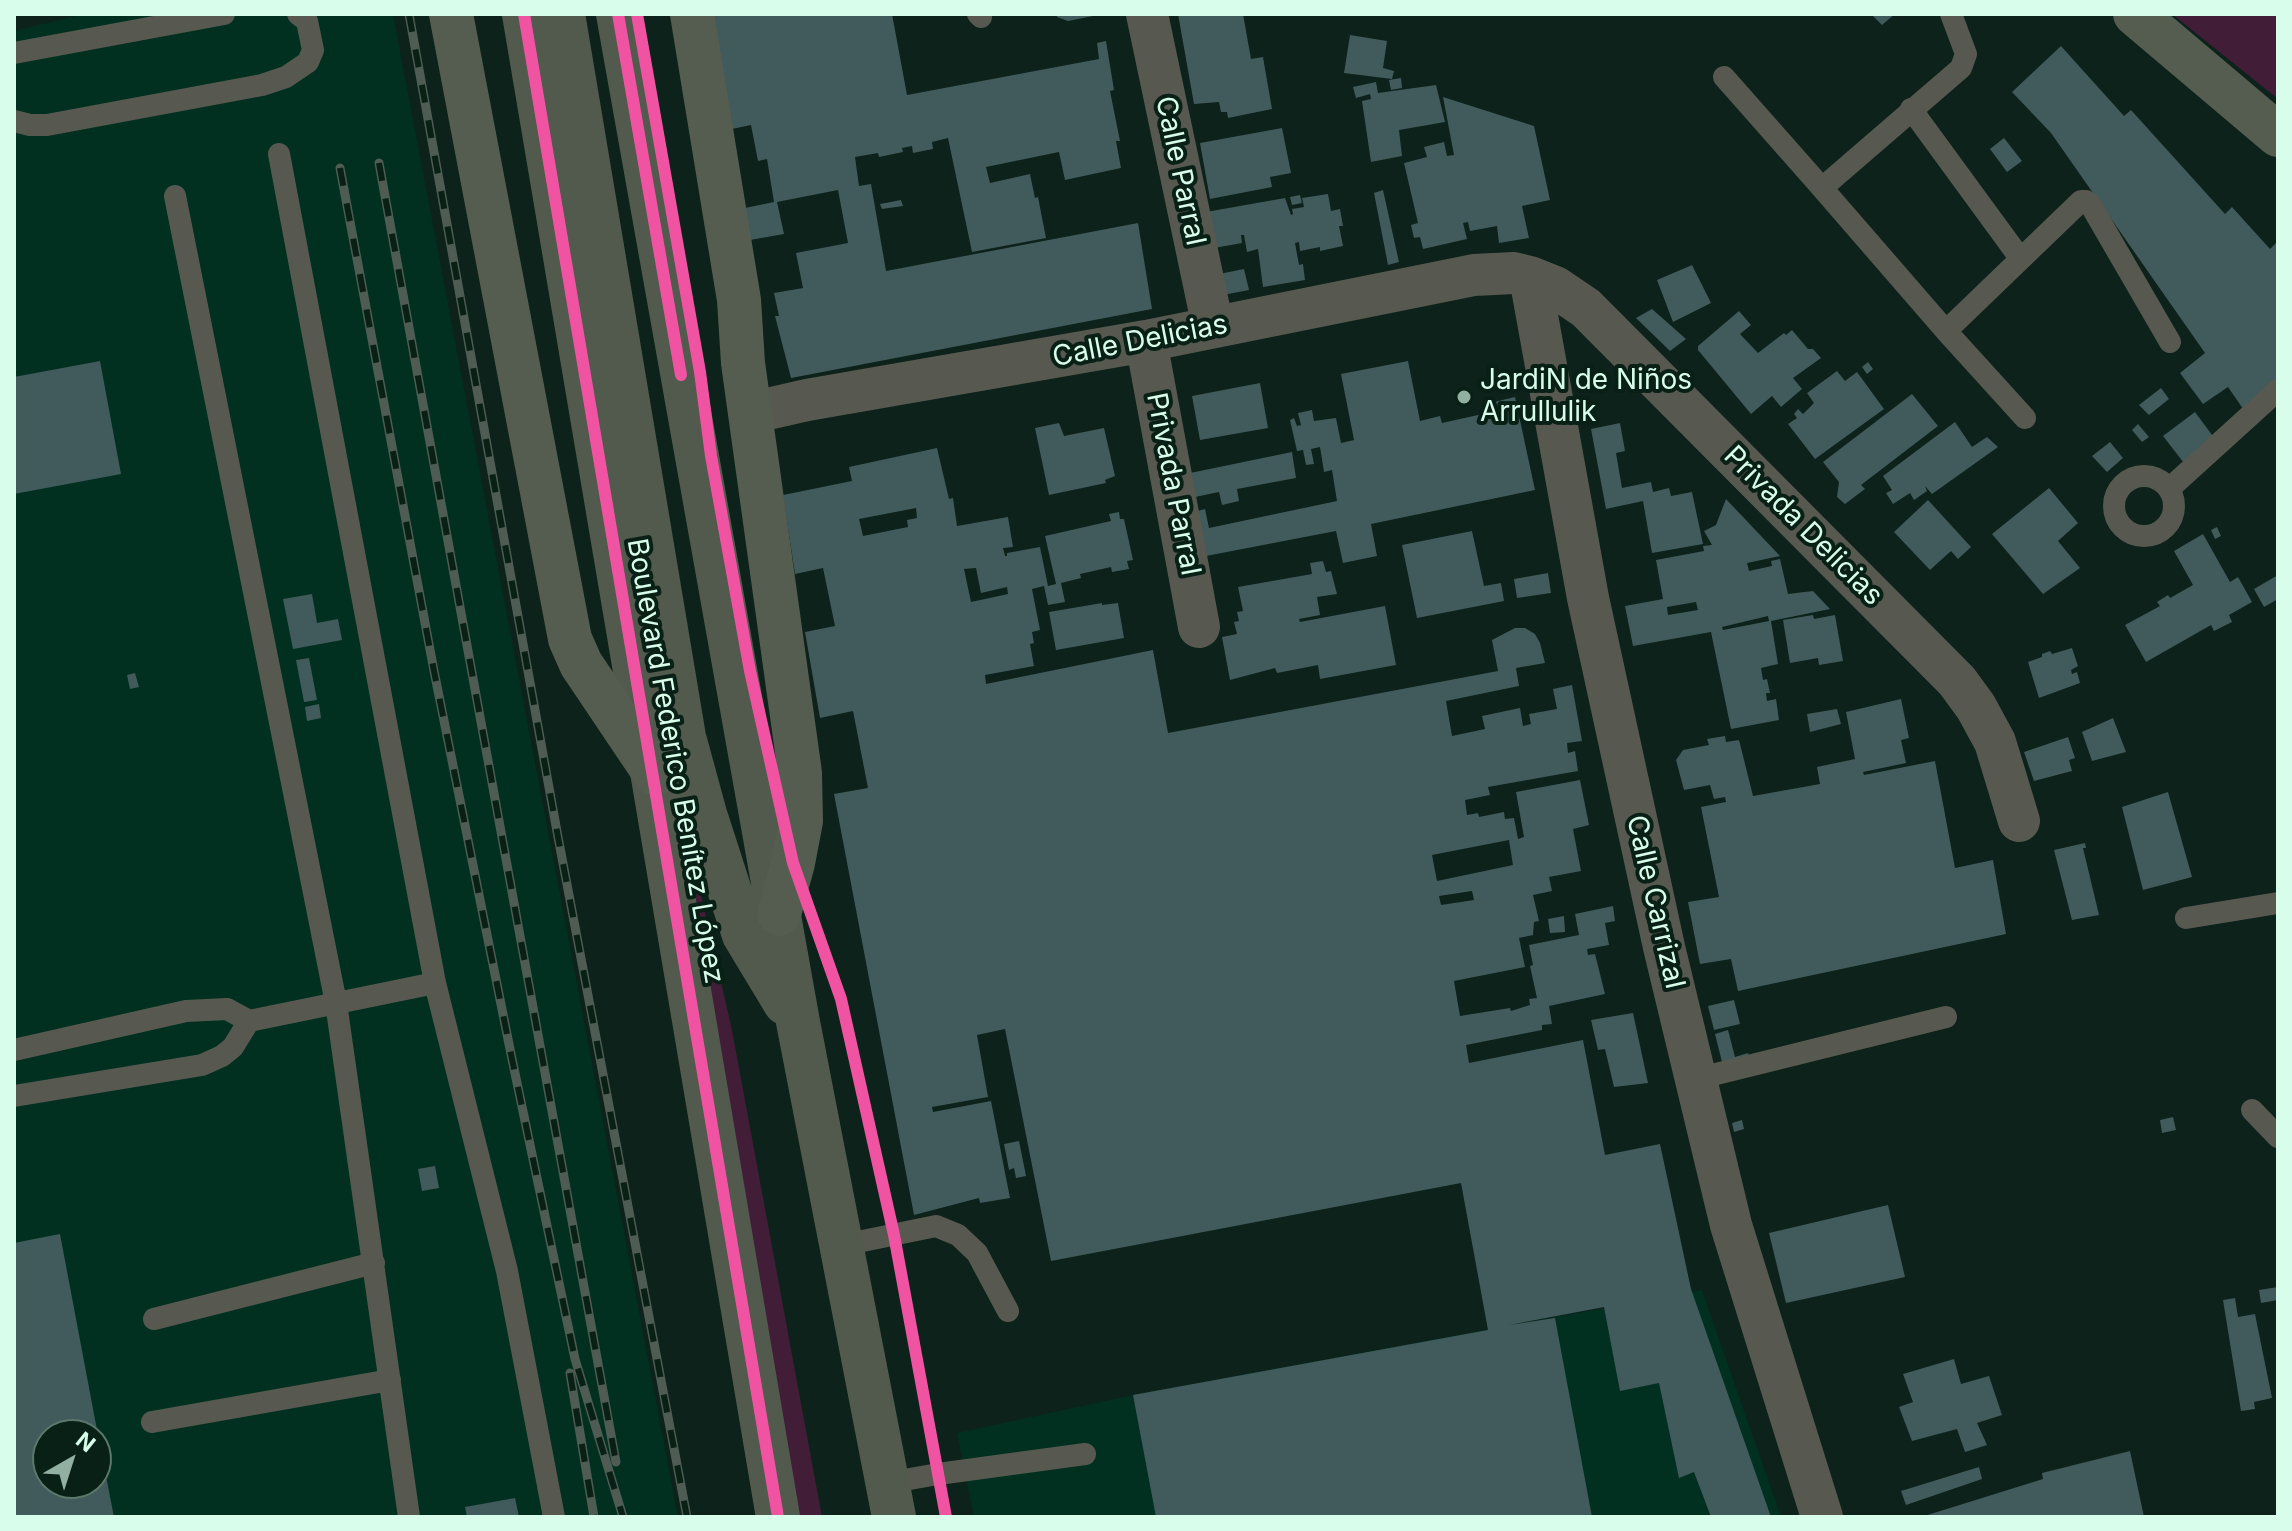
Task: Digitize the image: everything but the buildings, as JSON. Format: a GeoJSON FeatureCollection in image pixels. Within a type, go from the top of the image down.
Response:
{"type":"FeatureCollection","features":[{"type":"Feature","properties":{"kind":"highway"},"geometry":{"type":"LineString","coordinates":[[451,14],[570,639],[581,664],[655,774]]}},
{"type":"Feature","properties":{"kind":"highway"},"geometry":{"type":"LineString","coordinates":[[692,14],[739,300],[743,363],[800,773],[801,821],[779,914]]}},
{"type":"Feature","properties":{"kind":"highway"},"geometry":{"type":"LineString","coordinates":[[2135,14],[2278,135]]}},
{"type":"Feature","properties":{"kind":"main road","name":"Boulevard Federico Benítez López"},"geometry":{"type":"LineString","coordinates":[[524,14],[655,774],[778,1517]]}},
{"type":"Feature","properties":{"kind":"main road"},"geometry":{"type":"LineString","coordinates":[[563,14],[684,737],[744,935],[798,1022]]}},
{"type":"Feature","properties":{"kind":"main road"},"geometry":{"type":"LineString","coordinates":[[618,14],[798,1022],[891,1500]]}},
{"type":"Feature","properties":{"kind":"street","name":"Calle Parral"},"geometry":{"type":"LineString","coordinates":[[1147,14],[1213,327]]}},
{"type":"Feature","properties":{"kind":"street","name":"Calle Delicias"},"geometry":{"type":"LineString","coordinates":[[750,413],[807,400],[1146,341],[1474,275],[1514,273],[1530,277]]}},
{"type":"Feature","properties":{"kind":"street","name":"Privada Delicias"},"geometry":{"type":"LineString","coordinates":[[1530,277],[1555,287],[1586,308],[1957,681],[1995,742],[2019,821]]}},
{"type":"Feature","properties":{"kind":"street","name":"Calle Carrizal"},"geometry":{"type":"LineString","coordinates":[[1530,277],[1588,598],[1664,947],[1731,1225],[1822,1517]]}},
{"type":"Feature","properties":{"kind":"street","name":"Privada Parral"},"geometry":{"type":"LineString","coordinates":[[1146,341],[1199,627]]}},
{"type":"Feature","properties":{"kind":"lane"},"geometry":{"type":"LineString","coordinates":[[14,53],[224,14]]}},
{"type":"Feature","properties":{"kind":"lane"},"geometry":{"type":"LineString","coordinates":[[14,121],[47,125],[262,85],[286,77],[308,62],[313,50],[307,21],[298,14]]}},
{"type":"Feature","properties":{"kind":"lane"},"geometry":{"type":"LineString","coordinates":[[1822,188],[1965,63],[1966,54],[1951,14]]}},
{"type":"Feature","properties":{"kind":"lane"},"geometry":{"type":"LineString","coordinates":[[1724,77],[2025,418]]}},
{"type":"Feature","properties":{"kind":"lane"},"geometry":{"type":"LineString","coordinates":[[1911,109],[2020,258]]}},
{"type":"Feature","properties":{"kind":"lane"},"geometry":{"type":"LineString","coordinates":[[279,154],[435,983],[507,1271],[554,1517]]}},
{"type":"Feature","properties":{"kind":"lane"},"geometry":{"type":"LineString","coordinates":[[175,196],[336,1003],[409,1517]]}},
{"type":"Feature","properties":{"kind":"lane"},"geometry":{"type":"LineString","coordinates":[[1946,331],[2077,203],[2086,201],[2170,342]]}},
{"type":"Feature","properties":{"kind":"lane"},"geometry":{"type":"LineString","coordinates":[[2170,488],[2278,390]]}},
{"type":"Feature","properties":{"kind":"lane"},"geometry":{"type":"LineString","coordinates":[[2186,918],[2278,903]]}},
{"type":"Feature","properties":{"kind":"lane"},"geometry":{"type":"LineString","coordinates":[[14,1050],[209,1008],[227,1009],[249,1021],[435,983]]}},
{"type":"Feature","properties":{"kind":"lane"},"geometry":{"type":"LineString","coordinates":[[1696,1079],[1946,1017]]}},
{"type":"Feature","properties":{"kind":"lane"},"geometry":{"type":"LineString","coordinates":[[14,1096],[202,1065],[233,1047],[249,1021]]}},
{"type":"Feature","properties":{"kind":"lane"},"geometry":{"type":"LineString","coordinates":[[2252,1110],[2278,1137]]}},
{"type":"Feature","properties":{"kind":"lane"},"geometry":{"type":"LineString","coordinates":[[843,1245],[936,1226],[958,1235],[977,1253],[1008,1311]]}},
{"type":"Feature","properties":{"kind":"lane"},"geometry":{"type":"LineString","coordinates":[[154,1319],[374,1263]]}},
{"type":"Feature","properties":{"kind":"lane"},"geometry":{"type":"LineString","coordinates":[[152,1422],[390,1380]]}},
{"type":"Feature","properties":{"kind":"lane"},"geometry":{"type":"LineString","coordinates":[[891,1500],[938,1474],[1085,1454]]}},
{"type":"Feature","properties":{"kind":"shaded area"},"geometry":{"type":"Polygon","coordinates":[[[84,14],[393,14],[678,1517],[14,1517],[14,31],[84,14]]]}},
{"type":"Feature","properties":{"kind":"shaded area"},"geometry":{"type":"Polygon","coordinates":[[[2172,14],[2278,14],[2278,99],[2172,14]]]}},
{"type":"Feature","properties":{"kind":"shaded area"},"geometry":{"type":"Polygon","coordinates":[[[688,858],[702,899],[732,1030],[822,1517],[797,1517],[688,858]]]}},
{"type":"Feature","properties":{"kind":"shaded area"},"geometry":{"type":"Polygon","coordinates":[[[1702,1290],[1781,1517],[974,1517],[957,1433],[1133,1395],[1702,1290]]]}},
{"type":"Feature","properties":{"kind":"railway"},"geometry":{"type":"LineString","coordinates":[[409,14],[558,837],[687,1517]]}},
{"type":"Feature","properties":{"kind":"railway"},"geometry":{"type":"LineString","coordinates":[[379,163],[616,1462]]}},
{"type":"Feature","properties":{"kind":"railway"},"geometry":{"type":"LineString","coordinates":[[340,168],[434,671],[512,1059],[575,1359],[623,1517]]}},
{"type":"Feature","properties":{"kind":"railway"},"geometry":{"type":"LineString","coordinates":[[570,1373],[594,1517]]}},
{"type":"Feature","properties":{"kind":"cycle path"},"geometry":{"type":"LineString","coordinates":[[524,14],[778,1517]]}},
{"type":"Feature","properties":{"kind":"cycle path"},"geometry":{"type":"LineString","coordinates":[[618,14],[681,375]]}},
{"type":"Feature","properties":{"kind":"cycle path"},"geometry":{"type":"LineString","coordinates":[[637,14],[750,671],[793,863],[841,999],[894,1235],[946,1517]]}},
{"type":"Feature","properties":{"kind":"place","name":"JardiN de Niños Arrullulik"},"geometry":{"type":"Point","coordinates":[1464,397]}}]}
